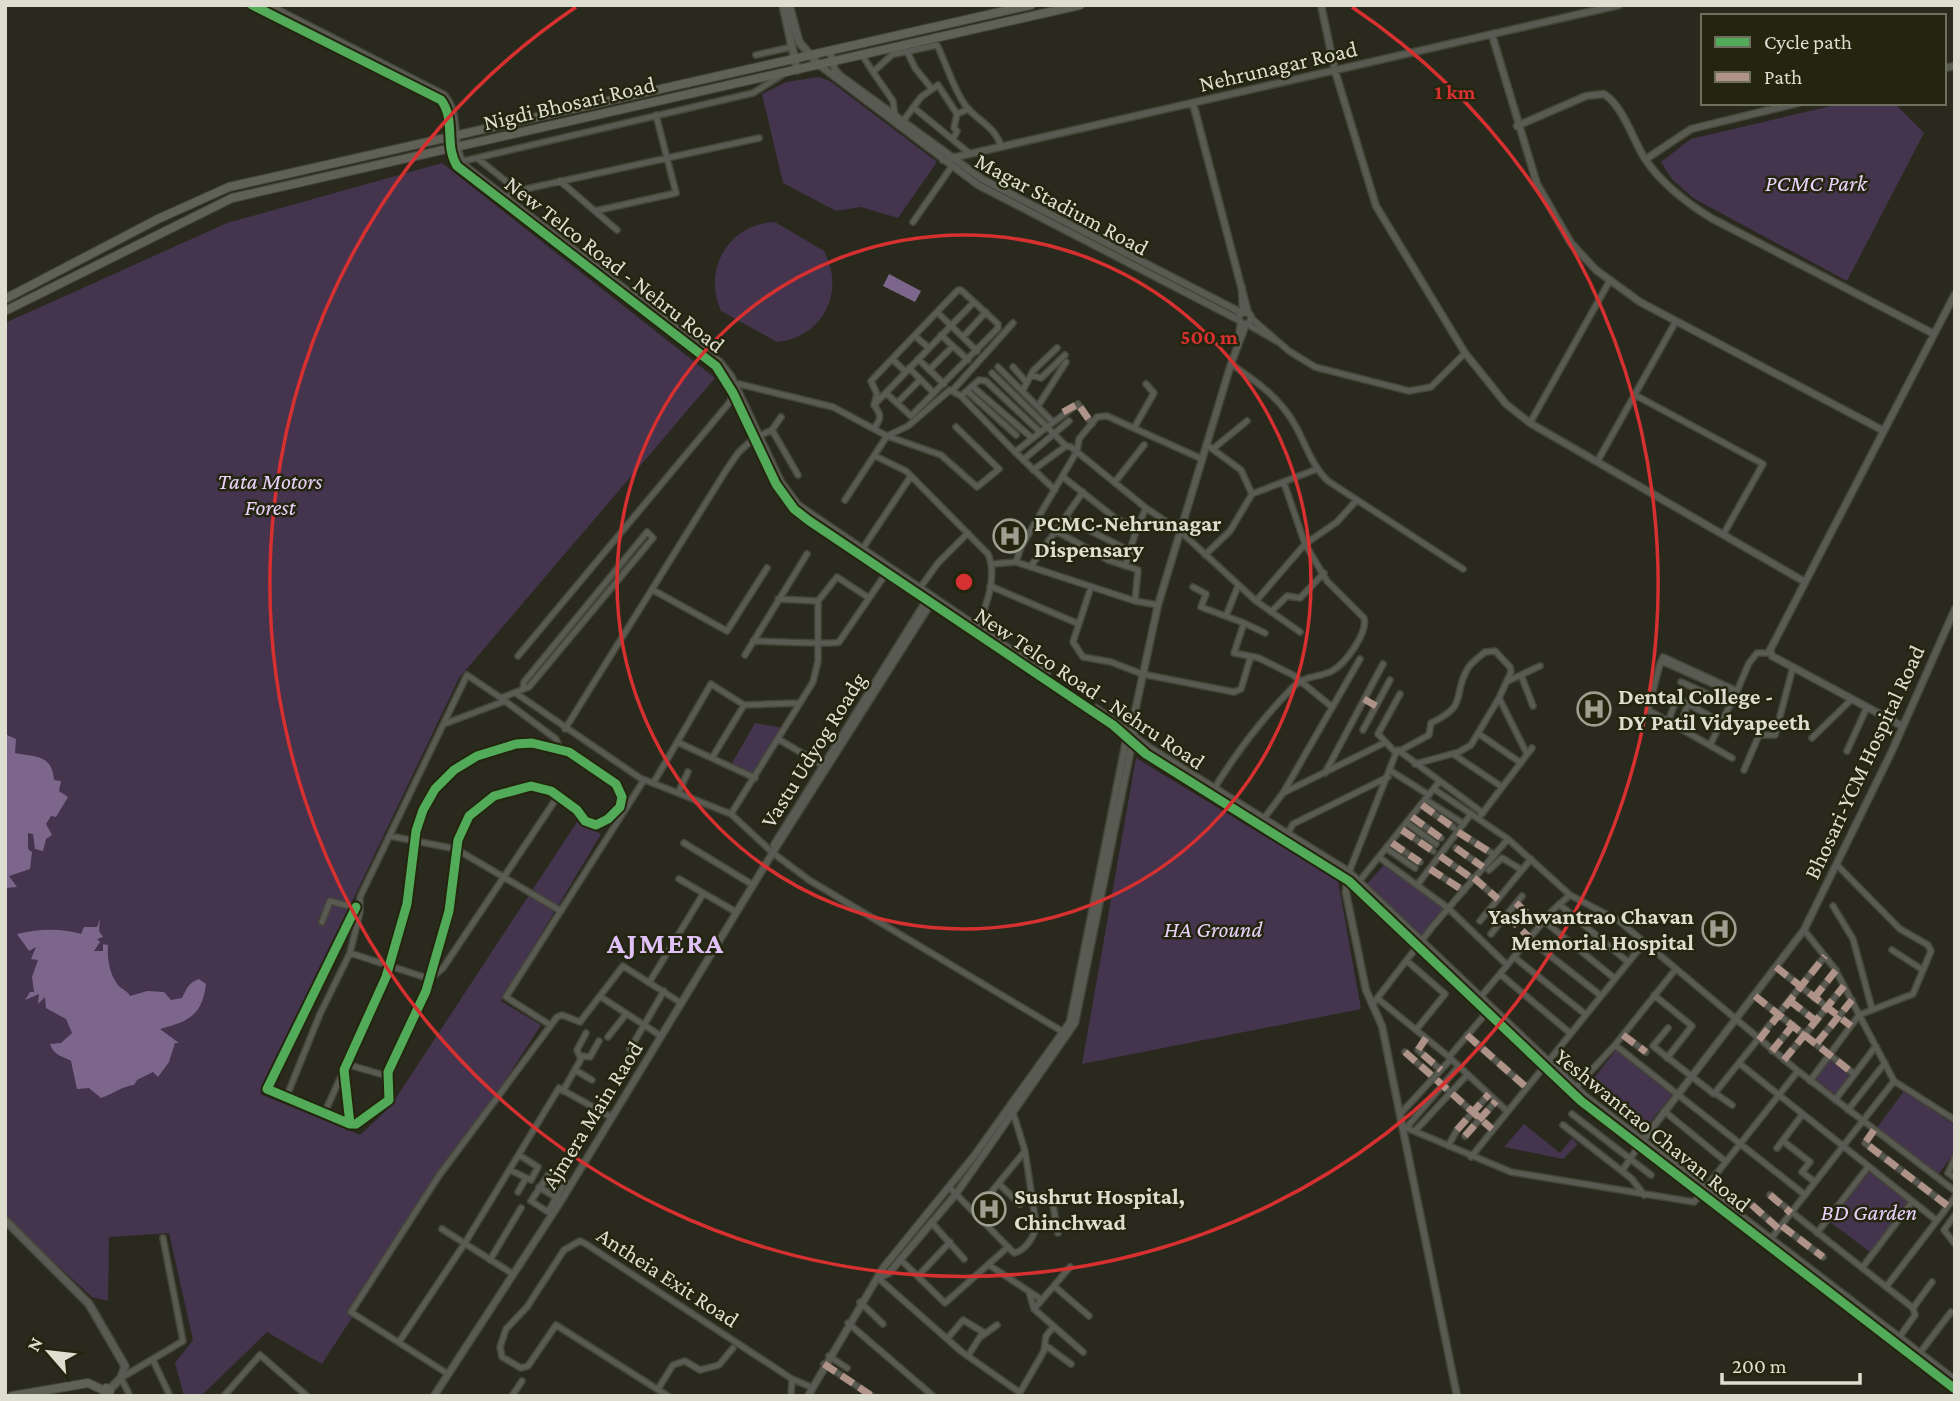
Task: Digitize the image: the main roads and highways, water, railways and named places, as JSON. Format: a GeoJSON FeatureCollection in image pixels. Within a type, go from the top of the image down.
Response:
{"type":"FeatureCollection","features":[{"type":"Feature","properties":{"kind":"main road"},"geometry":{"type":"LineString","coordinates":[[783,5],[797,70]]}},
{"type":"Feature","properties":{"kind":"main road","name":"Magar Stadium Road"},"geometry":{"type":"LineString","coordinates":[[789,5],[799,42],[819,65]]}},
{"type":"Feature","properties":{"kind":"main road","name":"Nigdi Bhosari Road"},"geometry":{"type":"LineString","coordinates":[[5,299],[158,219],[229,187],[1031,5]]}},
{"type":"Feature","properties":{"kind":"main road","name":"Nigdi Bhosari Road"},"geometry":{"type":"LineString","coordinates":[[5,311],[232,198],[862,55],[896,51],[1080,5]]}},
{"type":"Feature","properties":{"kind":"main road"},"geometry":{"type":"LineString","coordinates":[[5,1220],[93,1309],[122,1374],[106,1394],[88,1383],[12,1396]]}},
{"type":"Feature","properties":{"kind":"main road"},"geometry":{"type":"LineString","coordinates":[[5,1226],[36,1252]]}},
{"type":"Feature","properties":{"kind":"place","name":"PCMC-Nehrunagar Dispensary"},"geometry":{"type":"Point","coordinates":[1010,536]}},
{"type":"Feature","properties":{"kind":"place","name":"Dental College - DY Patil Vidyapeeth"},"geometry":{"type":"Point","coordinates":[1594,709]}},
{"type":"Feature","properties":{"kind":"place","name":"Yashwantrao Chavan Memorial Hospital"},"geometry":{"type":"Point","coordinates":[1719,929]}},
{"type":"Feature","properties":{"kind":"place","name":"Sushrut Hospital, Chinchwad"},"geometry":{"type":"Point","coordinates":[989,1209]}},
{"type":"Feature","properties":{"kind":"district","name":"AJMERA"},"geometry":{"type":"Point","coordinates":[666,942]}},
{"type":"Feature","properties":{"kind":"park label","name":"PCMC Park"},"geometry":{"type":"Point","coordinates":[1816,183]}},
{"type":"Feature","properties":{"kind":"park label","name":"Tata Motors Forest"},"geometry":{"type":"Point","coordinates":[270,494]}},
{"type":"Feature","properties":{"kind":"park label","name":"HA Ground"},"geometry":{"type":"Point","coordinates":[1213,929]}},
{"type":"Feature","properties":{"kind":"park label","name":"BD Garden"},"geometry":{"type":"Point","coordinates":[1869,1212]}}]}
